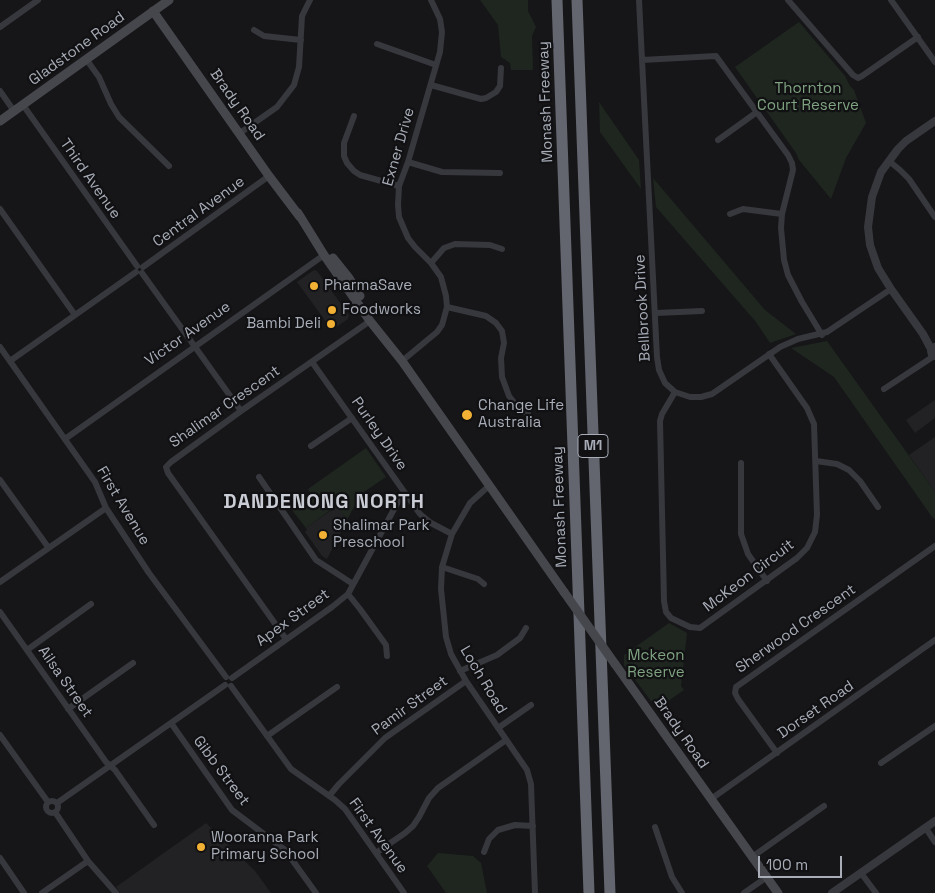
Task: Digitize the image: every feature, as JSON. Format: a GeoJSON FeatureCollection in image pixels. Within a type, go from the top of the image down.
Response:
{"type":"FeatureCollection","features":[{"type":"Feature","properties":{"kind":"highway","name":"Monash Freeway"},"geometry":{"type":"LineString","coordinates":[[556,0],[589,893]]}},
{"type":"Feature","properties":{"kind":"highway","name":"M1"},"geometry":{"type":"LineString","coordinates":[[577,0],[610,893]]}},
{"type":"Feature","properties":{"kind":"main road","name":"Gladstone Road"},"geometry":{"type":"LineString","coordinates":[[0,121],[169,0]]}},
{"type":"Feature","properties":{"kind":"main road","name":"Brady Road"},"geometry":{"type":"LineString","coordinates":[[154,11],[269,176],[298,213],[326,254],[348,278],[358,298],[388,343],[778,893]]}},
{"type":"Feature","properties":{"kind":"street"},"geometry":{"type":"LineString","coordinates":[[0,16],[2,25],[38,0]]}},
{"type":"Feature","properties":{"kind":"street"},"geometry":{"type":"LineString","coordinates":[[240,133],[277,107],[289,93],[297,77],[299,67],[302,16],[310,0]]}},
{"type":"Feature","properties":{"kind":"street","name":"Exner Drive"},"geometry":{"type":"LineString","coordinates":[[431,0],[440,19],[442,32],[440,52],[408,162],[399,186],[398,205],[404,228],[415,247],[431,263],[441,277],[447,307]]}},
{"type":"Feature","properties":{"kind":"street","name":"Bellbrook Drive"},"geometry":{"type":"LineString","coordinates":[[639,0],[647,186],[656,312],[657,365],[666,383],[675,392]]}},
{"type":"Feature","properties":{"kind":"street"},"geometry":{"type":"LineString","coordinates":[[788,0],[853,75],[858,78],[918,37]]}},
{"type":"Feature","properties":{"kind":"street"},"geometry":{"type":"LineString","coordinates":[[891,0],[935,62]]}},
{"type":"Feature","properties":{"kind":"street"},"geometry":{"type":"LineString","coordinates":[[254,30],[264,36],[300,40]]}},
{"type":"Feature","properties":{"kind":"street"},"geometry":{"type":"LineString","coordinates":[[377,44],[436,65]]}},
{"type":"Feature","properties":{"kind":"street"},"geometry":{"type":"LineString","coordinates":[[642,60],[716,56],[792,163],[792,178],[782,214],[782,244],[788,275],[822,335]]}},
{"type":"Feature","properties":{"kind":"street"},"geometry":{"type":"LineString","coordinates":[[86,60],[99,77],[119,117],[169,166]]}},
{"type":"Feature","properties":{"kind":"street"},"geometry":{"type":"LineString","coordinates":[[431,85],[480,99],[486,98],[496,92],[500,86],[501,68]]}},
{"type":"Feature","properties":{"kind":"street"},"geometry":{"type":"LineString","coordinates":[[0,90],[14,111]]}},
{"type":"Feature","properties":{"kind":"street","name":"Third Avenue"},"geometry":{"type":"LineString","coordinates":[[23,105],[241,412]]}},
{"type":"Feature","properties":{"kind":"street"},"geometry":{"type":"LineString","coordinates":[[718,140],[757,112]]}},
{"type":"Feature","properties":{"kind":"street"},"geometry":{"type":"LineString","coordinates":[[354,116],[344,143],[344,156],[347,163],[354,171],[360,174],[399,186]]}},
{"type":"Feature","properties":{"kind":"street"},"geometry":{"type":"LineString","coordinates":[[884,388],[934,353],[878,268],[870,245],[868,227],[872,197],[881,172],[888,162],[906,141],[935,121]]}},
{"type":"Feature","properties":{"kind":"street"},"geometry":{"type":"LineString","coordinates":[[408,162],[442,172],[500,173]]}},
{"type":"Feature","properties":{"kind":"street"},"geometry":{"type":"LineString","coordinates":[[888,162],[909,179],[935,217]]}},
{"type":"Feature","properties":{"kind":"street","name":"Central Avenue"},"geometry":{"type":"LineString","coordinates":[[10,361],[140,270],[269,176]]}},
{"type":"Feature","properties":{"kind":"street"},"geometry":{"type":"LineString","coordinates":[[0,209],[75,315]]}},
{"type":"Feature","properties":{"kind":"street"},"geometry":{"type":"LineString","coordinates":[[730,214],[742,209],[782,214]]}},
{"type":"Feature","properties":{"kind":"street"},"geometry":{"type":"LineString","coordinates":[[431,263],[444,248],[455,244],[482,244],[502,249]]}},
{"type":"Feature","properties":{"kind":"street","name":"Victor Avenue"},"geometry":{"type":"LineString","coordinates":[[65,439],[326,254]]}},
{"type":"Feature","properties":{"kind":"street"},"geometry":{"type":"LineString","coordinates":[[675,392],[690,397],[707,396],[789,342],[822,335],[891,289]]}},
{"type":"Feature","properties":{"kind":"street"},"geometry":{"type":"LineString","coordinates":[[402,361],[437,332],[442,324],[447,307],[486,316],[502,331],[504,343],[501,358],[502,377],[509,396],[521,412],[528,413]]}},
{"type":"Feature","properties":{"kind":"street"},"geometry":{"type":"LineString","coordinates":[[656,312],[702,311]]}},
{"type":"Feature","properties":{"kind":"street","name":"Shalimar Crescent"},"geometry":{"type":"LineString","coordinates":[[286,639],[166,470],[166,467],[372,319]]}},
{"type":"Feature","properties":{"kind":"street","name":"First Avenue"},"geometry":{"type":"LineString","coordinates":[[0,347],[95,482],[106,508],[149,573],[229,678]]}},
{"type":"Feature","properties":{"kind":"street","name":"McKeon Circuit"},"geometry":{"type":"LineString","coordinates":[[675,392],[662,414],[660,426],[664,601],[666,612],[672,618],[690,628],[700,628],[797,558],[807,548],[815,532],[817,514],[814,424],[807,408],[769,354]]}},
{"type":"Feature","properties":{"kind":"street","name":"Purley Drive"},"geometry":{"type":"LineString","coordinates":[[312,362],[420,514],[452,534]]}},
{"type":"Feature","properties":{"kind":"street"},"geometry":{"type":"LineString","coordinates":[[311,446],[352,418]]}},
{"type":"Feature","properties":{"kind":"street"},"geometry":{"type":"LineString","coordinates":[[816,462],[837,464],[849,470],[860,481],[878,506]]}},
{"type":"Feature","properties":{"kind":"street"},"geometry":{"type":"LineString","coordinates":[[741,463],[742,534],[748,554],[767,581]]}},
{"type":"Feature","properties":{"kind":"street"},"geometry":{"type":"LineString","coordinates":[[259,477],[316,560],[354,584]]}},
{"type":"Feature","properties":{"kind":"street"},"geometry":{"type":"LineString","coordinates":[[1,483],[48,548]]}},
{"type":"Feature","properties":{"kind":"street","name":"Loch Road"},"geometry":{"type":"LineString","coordinates":[[490,485],[470,503],[452,534],[442,567],[441,589],[446,637],[466,682],[527,770],[531,784],[535,893]]}},
{"type":"Feature","properties":{"kind":"street","name":"Apex Street"},"geometry":{"type":"LineString","coordinates":[[229,678],[348,594],[399,500],[406,495]]}},
{"type":"Feature","properties":{"kind":"street"},"geometry":{"type":"LineString","coordinates":[[0,582],[106,508]]}},
{"type":"Feature","properties":{"kind":"street","name":"Sherwood Crescent"},"geometry":{"type":"LineString","coordinates":[[777,753],[738,699],[735,693],[736,687],[935,546]]}},
{"type":"Feature","properties":{"kind":"street"},"geometry":{"type":"LineString","coordinates":[[442,567],[478,579],[484,584]]}},
{"type":"Feature","properties":{"kind":"street"},"geometry":{"type":"LineString","coordinates":[[348,594],[386,645],[387,656]]}},
{"type":"Feature","properties":{"kind":"street"},"geometry":{"type":"LineString","coordinates":[[27,650],[91,604]]}},
{"type":"Feature","properties":{"kind":"street","name":"Ailsa Street"},"geometry":{"type":"LineString","coordinates":[[0,612],[106,762],[154,825]]}},
{"type":"Feature","properties":{"kind":"street"},"geometry":{"type":"LineString","coordinates":[[460,671],[497,654],[520,638],[526,628]]}},
{"type":"Feature","properties":{"kind":"street","name":"Dorset Road"},"geometry":{"type":"LineString","coordinates":[[711,799],[935,640]]}},
{"type":"Feature","properties":{"kind":"street"},"geometry":{"type":"LineString","coordinates":[[68,708],[133,663]]}},
{"type":"Feature","properties":{"kind":"street"},"geometry":{"type":"LineString","coordinates":[[57,804],[171,723],[233,683],[229,678]]}},
{"type":"Feature","properties":{"kind":"street","name":"Pamir Street"},"geometry":{"type":"LineString","coordinates":[[329,796],[385,738],[466,682]]}},
{"type":"Feature","properties":{"kind":"street","name":"First Avenue"},"geometry":{"type":"LineString","coordinates":[[228,686],[291,769],[345,809],[404,893]]}},
{"type":"Feature","properties":{"kind":"street"},"geometry":{"type":"LineString","coordinates":[[267,736],[337,687]]}},
{"type":"Feature","properties":{"kind":"street"},"geometry":{"type":"LineString","coordinates":[[498,728],[531,705]]}},
{"type":"Feature","properties":{"kind":"street","name":"Gibb Street"},"geometry":{"type":"LineString","coordinates":[[171,723],[232,810],[285,850],[316,893]]}},
{"type":"Feature","properties":{"kind":"street"},"geometry":{"type":"LineString","coordinates":[[882,763],[935,726]]}},
{"type":"Feature","properties":{"kind":"street"},"geometry":{"type":"LineString","coordinates":[[0,736],[48,802]]}},
{"type":"Feature","properties":{"kind":"street"},"geometry":{"type":"LineString","coordinates":[[376,853],[413,826],[428,798],[438,788],[506,740]]}},
{"type":"Feature","properties":{"kind":"street"},"geometry":{"type":"LineString","coordinates":[[48,802],[52,801],[57,804]]}},
{"type":"Feature","properties":{"kind":"street"},"geometry":{"type":"LineString","coordinates":[[48,802],[47,811],[55,812]]}},
{"type":"Feature","properties":{"kind":"street"},"geometry":{"type":"LineString","coordinates":[[55,812],[58,808],[57,804]]}},
{"type":"Feature","properties":{"kind":"street"},"geometry":{"type":"LineString","coordinates":[[752,857],[824,806]]}},
{"type":"Feature","properties":{"kind":"street"},"geometry":{"type":"LineString","coordinates":[[55,812],[88,861],[116,893]]}},
{"type":"Feature","properties":{"kind":"street"},"geometry":{"type":"LineString","coordinates":[[832,893],[935,820]]}},
{"type":"Feature","properties":{"kind":"street"},"geometry":{"type":"LineString","coordinates":[[484,852],[489,839],[498,830],[515,826],[533,826]]}},
{"type":"Feature","properties":{"kind":"street"},"geometry":{"type":"LineString","coordinates":[[655,827],[672,877],[682,893]]}},
{"type":"Feature","properties":{"kind":"street"},"geometry":{"type":"LineString","coordinates":[[925,828],[935,842]]}},
{"type":"Feature","properties":{"kind":"street"},"geometry":{"type":"LineString","coordinates":[[0,858],[24,893]]}},
{"type":"Feature","properties":{"kind":"street"},"geometry":{"type":"LineString","coordinates":[[42,893],[88,861]]}},
{"type":"Feature","properties":{"kind":"street"},"geometry":{"type":"LineString","coordinates":[[861,872],[876,893]]}},
{"type":"Feature","properties":{"kind":"street"},"geometry":{"type":"LineString","coordinates":[[744,893],[767,877]]}},
{"type":"Feature","properties":{"kind":"shaded area"},"geometry":{"type":"Polygon","coordinates":[[[314,270],[317,271],[349,315],[348,319],[332,330],[297,282],[314,270]]]}},
{"type":"Feature","properties":{"kind":"shaded area"},"geometry":{"type":"Polygon","coordinates":[[[935,400],[935,418],[915,433],[906,420],[935,400]]]}},
{"type":"Feature","properties":{"kind":"shaded area"},"geometry":{"type":"Polygon","coordinates":[[[935,437],[935,492],[909,455],[935,437]]]}},
{"type":"Feature","properties":{"kind":"shaded area","name":"Shalimar Park Preschool"},"geometry":{"type":"Polygon","coordinates":[[[337,506],[347,520],[327,559],[322,556],[305,532],[306,528],[337,506]]]}},
{"type":"Feature","properties":{"kind":"shaded area","name":"Wooranna Park Primary School"},"geometry":{"type":"Polygon","coordinates":[[[206,823],[255,871],[271,893],[120,893],[116,887],[206,823]]]}},
{"type":"Feature","properties":{"kind":"green space"},"geometry":{"type":"Polygon","coordinates":[[[480,0],[528,0],[528,11],[536,27],[532,36],[533,70],[511,70],[510,63],[501,57],[498,25],[480,0]]]}},
{"type":"Feature","properties":{"kind":"green space","name":"Thornton Court Reserve"},"geometry":{"type":"Polygon","coordinates":[[[799,22],[845,76],[854,90],[866,123],[846,158],[831,199],[799,160],[735,67],[799,22]]]}},
{"type":"Feature","properties":{"kind":"green space"},"geometry":{"type":"Polygon","coordinates":[[[599,102],[639,160],[641,189],[600,132],[599,102]]]}},
{"type":"Feature","properties":{"kind":"green space"},"geometry":{"type":"Polygon","coordinates":[[[653,178],[765,310],[796,334],[770,343],[756,322],[656,207],[653,178]]]}},
{"type":"Feature","properties":{"kind":"green space"},"geometry":{"type":"Polygon","coordinates":[[[827,341],[935,492],[935,519],[834,377],[791,348],[827,341]]]}},
{"type":"Feature","properties":{"kind":"green space"},"geometry":{"type":"Polygon","coordinates":[[[366,448],[386,477],[361,494],[347,520],[336,506],[306,528],[291,509],[312,495],[308,489],[366,448]]]}},
{"type":"Feature","properties":{"kind":"green space","name":"Mckeon Reserve"},"geometry":{"type":"Polygon","coordinates":[[[669,623],[687,633],[681,686],[684,690],[657,709],[624,665],[624,655],[669,623]]]}},
{"type":"Feature","properties":{"kind":"green space"},"geometry":{"type":"Polygon","coordinates":[[[438,853],[473,856],[481,863],[487,893],[446,893],[427,866],[438,853]]]}},
{"type":"Feature","properties":{"kind":"place","name":"PharmaSave"},"geometry":{"type":"Point","coordinates":[314,286]}},
{"type":"Feature","properties":{"kind":"place","name":"Foodworks"},"geometry":{"type":"Point","coordinates":[332,310]}},
{"type":"Feature","properties":{"kind":"place","name":"Bambi Deli"},"geometry":{"type":"Point","coordinates":[331,324]}},
{"type":"Feature","properties":{"kind":"place","name":"Change Life Australia"},"geometry":{"type":"Point","coordinates":[467,415]}},
{"type":"Feature","properties":{"kind":"place","name":"Shalimar Park Preschool"},"geometry":{"type":"Point","coordinates":[323,535]}},
{"type":"Feature","properties":{"kind":"place","name":"Wooranna Park Primary School"},"geometry":{"type":"Point","coordinates":[201,847]}},
{"type":"Feature","properties":{"kind":"district","name":"DANDENONG NORTH"},"geometry":{"type":"Point","coordinates":[324,503]}}]}
